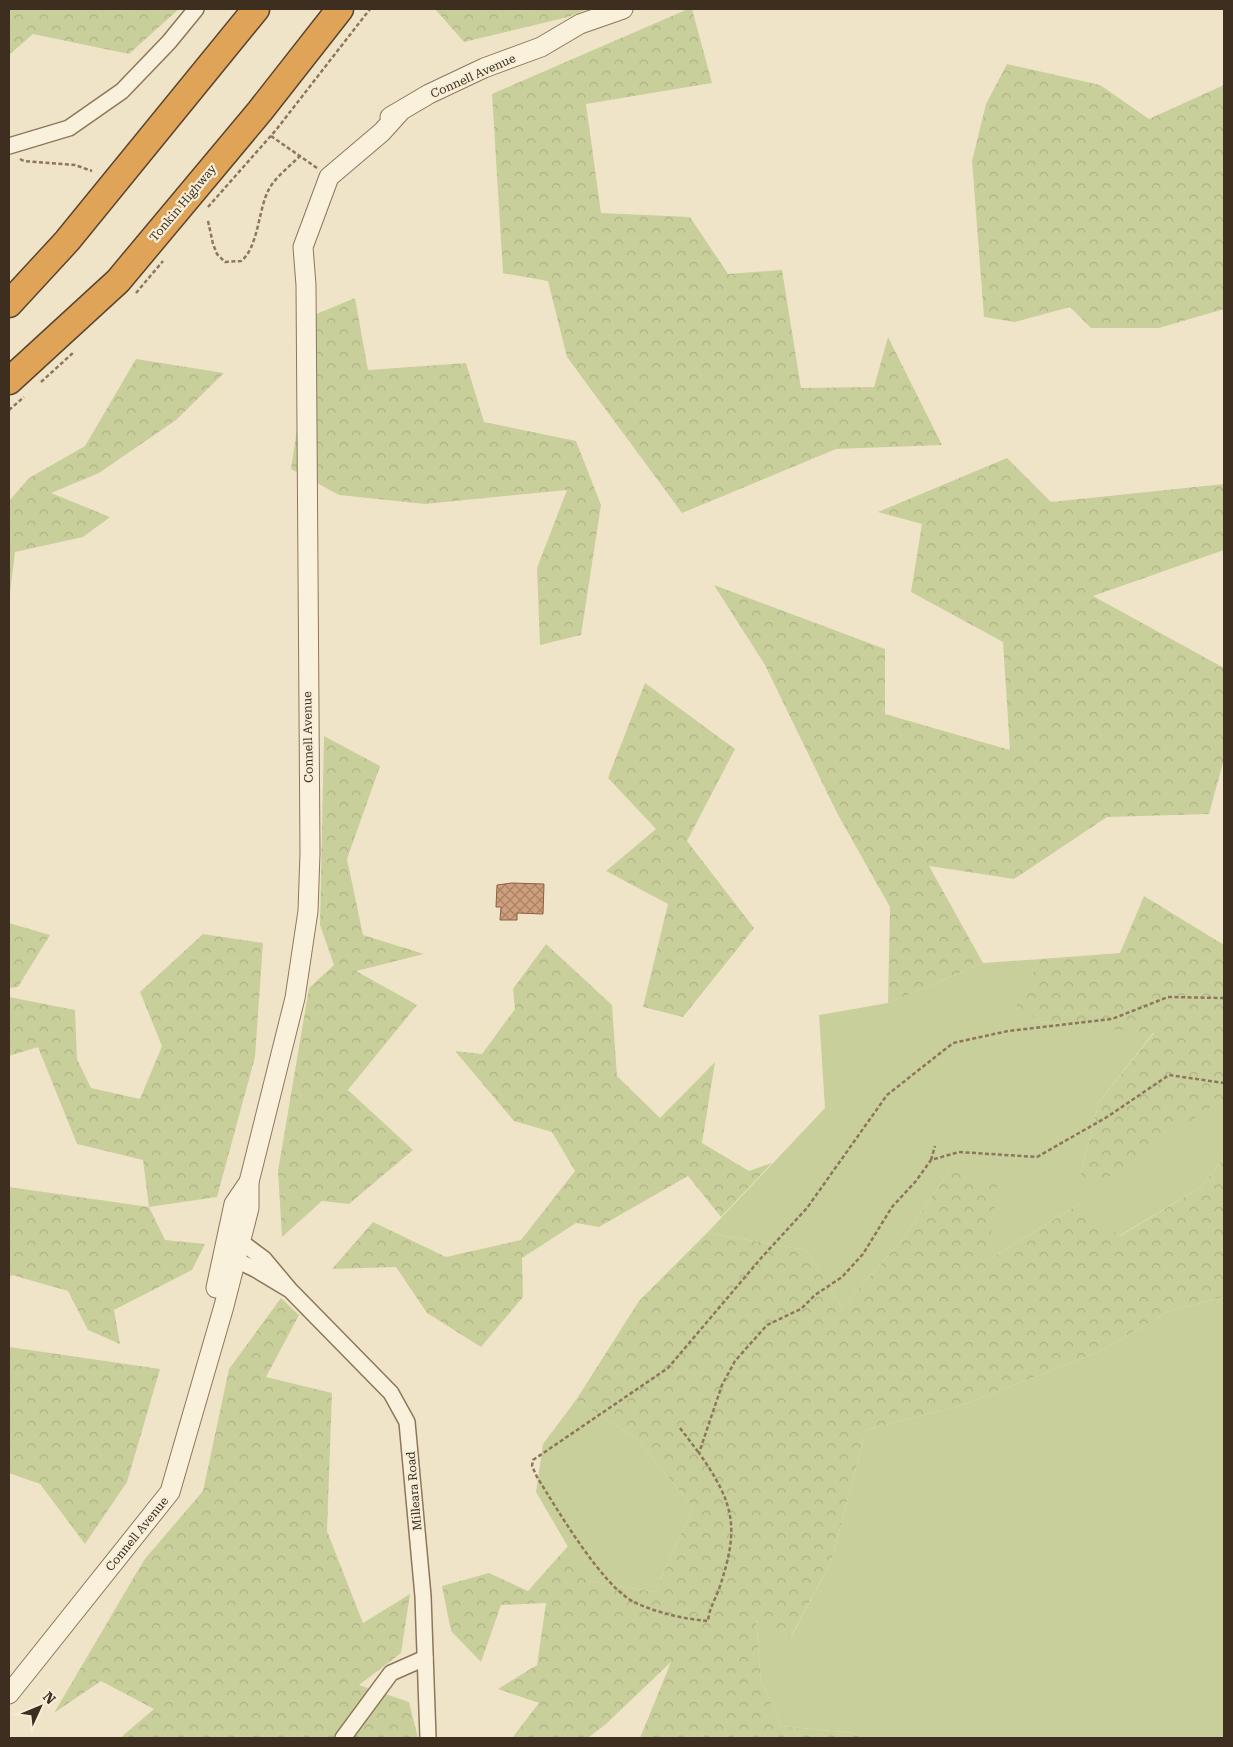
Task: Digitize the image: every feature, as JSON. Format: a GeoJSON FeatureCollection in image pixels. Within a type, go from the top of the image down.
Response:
{"type":"FeatureCollection","features":[{"type":"Feature","properties":{"kind":"highway"},"geometry":{"type":"LineString","coordinates":[[9,304],[67,241],[256,9]]}},
{"type":"Feature","properties":{"kind":"highway","name":"Tonkin Highway"},"geometry":{"type":"LineString","coordinates":[[9,381],[118,281],[260,111],[340,9]]}},
{"type":"Feature","properties":{"kind":"street"},"geometry":{"type":"LineString","coordinates":[[12,151],[70,128],[122,91],[169,42],[196,9]]}},
{"type":"Feature","properties":{"kind":"street","name":"Connell Avenue"},"geometry":{"type":"LineString","coordinates":[[548,44],[580,24],[623,9]]}},
{"type":"Feature","properties":{"kind":"street","name":"Connell Avenue"},"geometry":{"type":"LineString","coordinates":[[9,1694],[170,1492],[204,1382],[211,1347],[236,1260],[233,1243],[234,1204],[249,1182],[295,998],[308,911],[310,843],[306,285],[303,247],[310,234],[329,177],[344,162],[382,132],[400,112],[429,94],[484,68],[548,44],[586,34],[634,9]]}},
{"type":"Feature","properties":{"kind":"street","name":"Connell Avenue"},"geometry":{"type":"LineString","coordinates":[[211,1347],[213,1300],[233,1243]]}},
{"type":"Feature","properties":{"kind":"street","name":"Milleara Road"},"geometry":{"type":"LineString","coordinates":[[233,1243],[251,1247],[264,1259],[290,1290],[391,1393],[407,1422],[423,1596],[428,1738]]}},
{"type":"Feature","properties":{"kind":"street","name":"Milleara Road"},"geometry":{"type":"LineString","coordinates":[[236,1260],[255,1268],[290,1290]]}},
{"type":"Feature","properties":{"kind":"street"},"geometry":{"type":"LineString","coordinates":[[343,1738],[391,1673],[424,1658]]}},
{"type":"Feature","properties":{"kind":"path"},"geometry":{"type":"LineString","coordinates":[[271,136],[329,177]]}},
{"type":"Feature","properties":{"kind":"path"},"geometry":{"type":"LineString","coordinates":[[12,151],[24,161],[75,165],[92,171]]}},
{"type":"Feature","properties":{"kind":"path"},"geometry":{"type":"LineString","coordinates":[[208,221],[217,254],[225,262],[241,261],[251,250],[258,217],[268,190],[300,156]]}},
{"type":"Feature","properties":{"kind":"path"},"geometry":{"type":"LineString","coordinates":[[680,1428],[714,1475],[725,1497],[733,1526],[732,1545],[708,1621],[651,1609],[633,1601],[610,1582],[562,1516],[537,1477],[532,1466],[533,1460],[668,1368],[762,1257],[807,1208],[887,1095],[953,1043],[1008,1031],[1112,1019],[1168,997],[1224,998]]}},
{"type":"Feature","properties":{"kind":"path"},"geometry":{"type":"LineString","coordinates":[[931,1160],[959,1152],[1037,1157],[1107,1116],[1169,1076],[1224,1083]]}},
{"type":"Feature","properties":{"kind":"path"},"geometry":{"type":"LineString","coordinates":[[699,1453],[722,1385],[735,1361],[768,1325],[801,1309],[814,1295],[846,1273],[864,1254],[892,1207],[916,1181],[931,1160],[935,1146]]}},
{"type":"Feature","properties":{"kind":"green space"},"geometry":{"type":"Polygon","coordinates":[[[9,9],[179,9],[129,54],[33,34],[9,55],[9,9]]]}},
{"type":"Feature","properties":{"kind":"green space"},"geometry":{"type":"Polygon","coordinates":[[[435,9],[588,9],[568,17],[464,42],[435,9]]]}},
{"type":"Feature","properties":{"kind":"green space"},"geometry":{"type":"Polygon","coordinates":[[[688,9],[692,9],[712,83],[586,104],[601,213],[690,217],[728,274],[782,270],[801,388],[874,387],[888,337],[942,445],[836,449],[682,513],[567,357],[548,281],[503,273],[492,94],[688,9]]]}},
{"type":"Feature","properties":{"kind":"green space"},"geometry":{"type":"Polygon","coordinates":[[[1007,64],[1100,85],[1149,119],[1224,85],[1224,309],[1159,328],[1091,328],[1070,307],[1015,322],[984,317],[972,161],[986,104],[1007,64]]]}},
{"type":"Feature","properties":{"kind":"green space"},"geometry":{"type":"Polygon","coordinates":[[[355,298],[368,370],[466,363],[484,422],[576,441],[601,505],[581,635],[540,645],[537,568],[567,490],[425,504],[339,495],[291,469],[314,315],[355,298]]]}},
{"type":"Feature","properties":{"kind":"green space"},"geometry":{"type":"Polygon","coordinates":[[[136,359],[224,373],[176,420],[99,473],[51,493],[110,517],[83,537],[15,552],[9,601],[9,501],[29,478],[85,446],[136,359]]]}},
{"type":"Feature","properties":{"kind":"green space"},"geometry":{"type":"Polygon","coordinates":[[[1007,458],[1051,502],[1224,484],[1224,550],[1093,596],[1224,668],[1224,759],[1209,814],[1107,817],[1014,879],[929,866],[983,963],[888,1003],[890,907],[837,813],[765,665],[714,585],[885,649],[885,714],[1010,750],[1003,642],[911,592],[922,524],[878,512],[1007,458]]]}},
{"type":"Feature","properties":{"kind":"green space"},"geometry":{"type":"Polygon","coordinates":[[[645,683],[735,749],[687,841],[754,928],[683,1017],[643,1007],[668,904],[606,871],[656,829],[608,778],[645,683]]]}},
{"type":"Feature","properties":{"kind":"green space"},"geometry":{"type":"Polygon","coordinates":[[[324,736],[380,766],[347,859],[363,935],[424,954],[356,971],[417,1005],[348,1090],[413,1150],[349,1204],[322,1201],[282,1237],[278,1171],[309,988],[334,965],[320,925],[324,736]]]}},
{"type":"Feature","properties":{"kind":"green space"},"geometry":{"type":"Polygon","coordinates":[[[1144,896],[1224,945],[1224,1102],[1217,1103],[1105,1179],[1080,1177],[1099,1102],[1154,1033],[1041,1022],[1016,1005],[1041,959],[1120,953],[1144,896]]]}},
{"type":"Feature","properties":{"kind":"green space"},"geometry":{"type":"Polygon","coordinates":[[[9,923],[50,935],[18,987],[9,988],[9,923]]]}},
{"type":"Feature","properties":{"kind":"green space"},"geometry":{"type":"Polygon","coordinates":[[[203,934],[263,943],[255,1057],[217,1197],[149,1207],[143,1160],[77,1144],[38,1047],[9,1056],[9,997],[75,1010],[77,1059],[91,1088],[140,1099],[162,1046],[140,992],[203,934]]]}},
{"type":"Feature","properties":{"kind":"green space"},"geometry":{"type":"Polygon","coordinates":[[[546,944],[612,1005],[617,1076],[660,1118],[715,1062],[702,1143],[749,1171],[772,1163],[721,1217],[688,1176],[599,1227],[576,1223],[522,1258],[523,1297],[481,1347],[427,1313],[396,1267],[332,1269],[373,1222],[446,1257],[521,1240],[575,1171],[552,1132],[514,1121],[455,1051],[482,1054],[515,1009],[513,989],[546,944]]]}},
{"type":"Feature","properties":{"kind":"green space"},"geometry":{"type":"Polygon","coordinates":[[[1041,959],[1017,1005],[1041,1022],[1154,1032],[1099,1102],[1080,1177],[1217,1102],[1224,1102],[1224,1158],[1201,1187],[1119,1236],[1079,1204],[987,1261],[949,1171],[902,1240],[842,1308],[806,1250],[707,1233],[825,1108],[819,1015],[888,1003],[983,963],[1041,959]]]}},
{"type":"Feature","properties":{"kind":"green space"},"geometry":{"type":"Polygon","coordinates":[[[1224,1158],[1224,1297],[1169,1311],[1101,1351],[965,1404],[866,1430],[831,1562],[789,1640],[756,1620],[761,1681],[781,1726],[853,1733],[862,1738],[640,1738],[671,1662],[606,1724],[588,1738],[512,1738],[539,1703],[498,1689],[537,1665],[546,1603],[501,1605],[481,1662],[451,1631],[442,1586],[489,1573],[528,1591],[568,1546],[588,1581],[655,1592],[693,1507],[637,1439],[576,1400],[639,1301],[707,1233],[806,1250],[842,1308],[902,1240],[949,1171],[998,1183],[987,1261],[1079,1204],[1120,1236],[1201,1187],[1224,1158]]]}},
{"type":"Feature","properties":{"kind":"green space"},"geometry":{"type":"Polygon","coordinates":[[[9,1187],[149,1207],[165,1240],[205,1244],[192,1270],[114,1310],[120,1344],[88,1330],[68,1291],[12,1275],[9,1278],[9,1187]]]}},
{"type":"Feature","properties":{"kind":"green space"},"geometry":{"type":"Polygon","coordinates":[[[1224,1297],[1224,1738],[862,1738],[853,1733],[781,1726],[761,1681],[756,1619],[790,1639],[831,1562],[866,1430],[965,1404],[1101,1351],[1169,1311],[1224,1297]]]}},
{"type":"Feature","properties":{"kind":"green space"},"geometry":{"type":"Polygon","coordinates":[[[281,1298],[299,1315],[266,1377],[332,1393],[327,1531],[363,1623],[410,1594],[401,1653],[359,1685],[409,1702],[418,1738],[120,1738],[154,1709],[101,1681],[54,1713],[144,1560],[203,1491],[229,1369],[281,1298]]]}},
{"type":"Feature","properties":{"kind":"green space"},"geometry":{"type":"Polygon","coordinates":[[[9,1347],[160,1369],[127,1482],[85,1544],[40,1484],[9,1473],[9,1347]]]}},
{"type":"Feature","properties":{"kind":"green space"},"geometry":{"type":"Polygon","coordinates":[[[576,1400],[637,1439],[693,1507],[655,1592],[588,1581],[536,1492],[543,1444],[576,1400]]]}},
{"type":"Feature","properties":{"kind":"building"},"geometry":{"type":"Polygon","coordinates":[[[512,883],[544,884],[543,914],[517,913],[517,920],[500,920],[501,907],[496,907],[497,885],[512,883]]]}}]}
